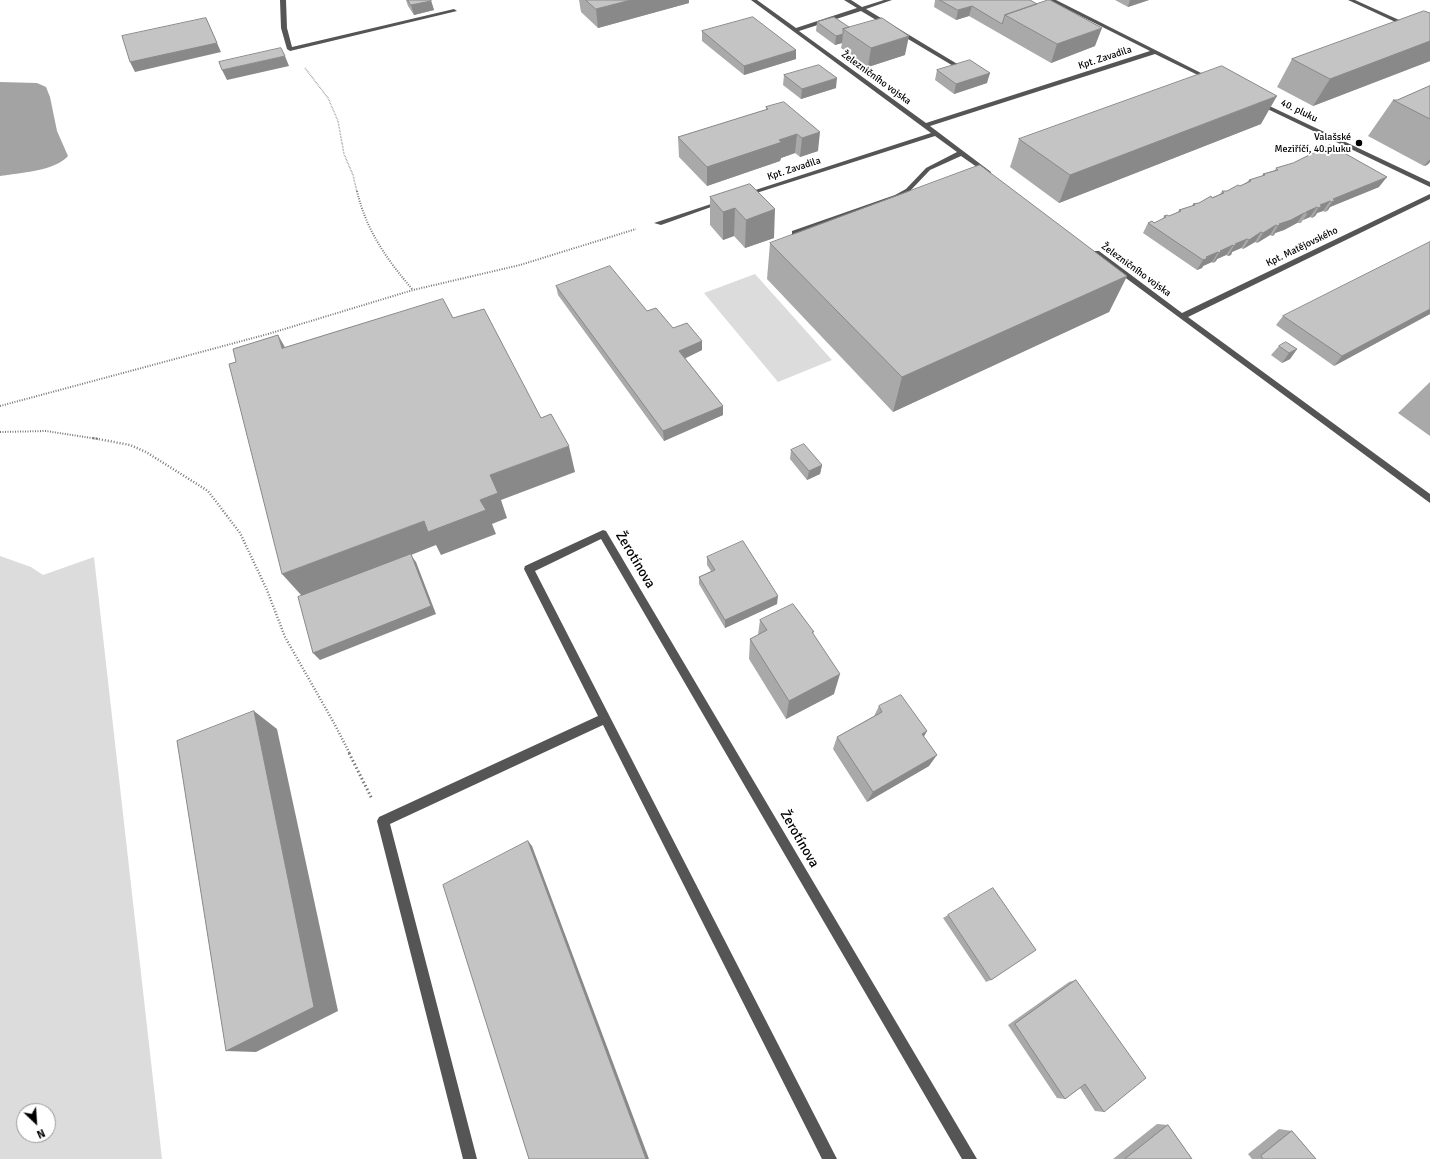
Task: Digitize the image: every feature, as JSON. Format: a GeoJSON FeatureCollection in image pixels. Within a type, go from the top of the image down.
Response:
{"type":"FeatureCollection","features":[{"type":"Feature","properties":{"kind":"street"},"geometry":{"type":"LineString","coordinates":[[283,0],[284,28],[290,48],[454,11]]}},
{"type":"Feature","properties":{"kind":"street","name":"Železničního vojska"},"geometry":{"type":"LineString","coordinates":[[754,0],[993,176]]}},
{"type":"Feature","properties":{"kind":"street"},"geometry":{"type":"LineString","coordinates":[[847,0],[956,66]]}},
{"type":"Feature","properties":{"kind":"street"},"geometry":{"type":"LineString","coordinates":[[795,30],[889,0]]}},
{"type":"Feature","properties":{"kind":"street"},"geometry":{"type":"LineString","coordinates":[[1052,0],[1218,83]]}},
{"type":"Feature","properties":{"kind":"street"},"geometry":{"type":"LineString","coordinates":[[1351,0],[1430,36]]}},
{"type":"Feature","properties":{"kind":"street","name":"Kpt. Zavadila"},"geometry":{"type":"LineString","coordinates":[[924,126],[1154,52]]}},
{"type":"Feature","properties":{"kind":"street","name":"40. pluku"},"geometry":{"type":"LineString","coordinates":[[1253,100],[1430,185]]}},
{"type":"Feature","properties":{"kind":"street","name":"Kpt. Zavadila"},"geometry":{"type":"LineString","coordinates":[[740,196],[936,134]]}},
{"type":"Feature","properties":{"kind":"street"},"geometry":{"type":"LineString","coordinates":[[795,233],[897,196],[908,190],[928,169],[961,153]]}},
{"type":"Feature","properties":{"kind":"street","name":"Kpt. Matějovského"},"geometry":{"type":"LineString","coordinates":[[1182,316],[1430,196]]}},
{"type":"Feature","properties":{"kind":"street"},"geometry":{"type":"LineString","coordinates":[[658,223],[733,199]]}},
{"type":"Feature","properties":{"kind":"street","name":"Železničního vojska"},"geometry":{"type":"LineString","coordinates":[[1087,246],[1430,499]]}},
{"type":"Feature","properties":{"kind":"street","name":"Žerotínova"},"geometry":{"type":"LineString","coordinates":[[830,1159],[529,569],[603,534],[970,1159]]}},
{"type":"Feature","properties":{"kind":"street"},"geometry":{"type":"LineString","coordinates":[[470,1159],[383,821],[605,718]]}},
{"type":"Feature","properties":{"kind":"path"},"geometry":{"type":"LineString","coordinates":[[290,48],[328,98],[338,121],[344,154],[353,175],[361,209],[367,225],[391,265],[413,290]]}},
{"type":"Feature","properties":{"kind":"path"},"geometry":{"type":"LineString","coordinates":[[0,406],[268,334],[413,290],[520,266],[658,223]]}},
{"type":"Feature","properties":{"kind":"path"},"geometry":{"type":"LineString","coordinates":[[0,432],[46,431],[90,437],[130,445],[146,452],[208,492],[240,534],[267,590],[285,637],[334,724],[383,821]]}},
{"type":"Feature","properties":{"kind":"shaded area"},"geometry":{"type":"Polygon","coordinates":[[[0,82],[37,83],[46,87],[50,97],[57,131],[68,156],[55,165],[46,168],[0,176],[0,82]]]}},
{"type":"Feature","properties":{"kind":"shaded area"},"geometry":{"type":"Polygon","coordinates":[[[755,274],[832,360],[778,382],[704,293],[755,274]]]}},
{"type":"Feature","properties":{"kind":"shaded area"},"geometry":{"type":"Polygon","coordinates":[[[0,556],[31,567],[43,575],[94,557],[162,1159],[0,1159],[0,556]]]}},
{"type":"Feature","properties":{"kind":"building"},"geometry":{"type":"Polygon","coordinates":[[[408,0],[431,0],[431,1],[411,5],[408,0]]]}},
{"type":"Feature","properties":{"kind":"building"},"geometry":{"type":"Polygon","coordinates":[[[586,0],[631,0],[596,9],[586,0]]]}},
{"type":"Feature","properties":{"kind":"building"},"geometry":{"type":"Polygon","coordinates":[[[940,0],[1030,0],[1037,4],[1005,15],[1002,24],[972,6],[958,10],[940,0]]]}},
{"type":"Feature","properties":{"kind":"building"},"geometry":{"type":"Polygon","coordinates":[[[1048,0],[1102,28],[1057,44],[1005,15],[1048,0]]]}},
{"type":"Feature","properties":{"kind":"building"},"geometry":{"type":"Polygon","coordinates":[[[1424,11],[1430,13],[1430,41],[1330,79],[1292,59],[1424,11]]]}},
{"type":"Feature","properties":{"kind":"building"},"geometry":{"type":"Polygon","coordinates":[[[753,17],[796,50],[744,66],[702,31],[753,17]]]}},
{"type":"Feature","properties":{"kind":"building"},"geometry":{"type":"Polygon","coordinates":[[[834,17],[849,27],[843,29],[843,34],[836,36],[817,22],[834,17]]]}},
{"type":"Feature","properties":{"kind":"building"},"geometry":{"type":"Polygon","coordinates":[[[206,18],[217,43],[130,62],[122,36],[206,18]]]}},
{"type":"Feature","properties":{"kind":"building"},"geometry":{"type":"Polygon","coordinates":[[[882,18],[909,36],[871,48],[843,29],[882,18]]]}},
{"type":"Feature","properties":{"kind":"building"},"geometry":{"type":"Polygon","coordinates":[[[281,48],[285,56],[222,70],[219,62],[281,48]]]}},
{"type":"Feature","properties":{"kind":"building"},"geometry":{"type":"Polygon","coordinates":[[[970,60],[990,73],[956,84],[937,70],[970,60]]]}},
{"type":"Feature","properties":{"kind":"building"},"geometry":{"type":"Polygon","coordinates":[[[819,65],[837,78],[802,89],[784,75],[819,65]]]}},
{"type":"Feature","properties":{"kind":"building"},"geometry":{"type":"Polygon","coordinates":[[[1222,66],[1277,96],[1070,175],[1019,139],[1222,66]]]}},
{"type":"Feature","properties":{"kind":"building"},"geometry":{"type":"Polygon","coordinates":[[[1430,86],[1430,119],[1393,100],[1397,100],[1430,86]]]}},
{"type":"Feature","properties":{"kind":"building"},"geometry":{"type":"Polygon","coordinates":[[[784,102],[820,132],[802,138],[797,134],[779,140],[782,142],[707,167],[678,137],[768,109],[766,107],[784,102]]]}},
{"type":"Feature","properties":{"kind":"building"},"geometry":{"type":"Polygon","coordinates":[[[1330,145],[1387,177],[1333,199],[1335,200],[1332,202],[1330,201],[1320,205],[1322,206],[1319,208],[1317,207],[1306,212],[1308,213],[1304,213],[1279,224],[1280,225],[1278,226],[1276,225],[1249,240],[1247,239],[1235,244],[1237,245],[1233,245],[1220,251],[1222,252],[1206,257],[1208,258],[1203,260],[1148,223],[1152,221],[1154,223],[1166,217],[1164,216],[1169,216],[1181,211],[1179,210],[1195,205],[1193,204],[1199,203],[1211,196],[1212,198],[1224,193],[1222,191],[1227,191],[1238,185],[1240,186],[1251,181],[1249,180],[1265,175],[1263,174],[1278,170],[1276,168],[1293,163],[1330,145]]]}},
{"type":"Feature","properties":{"kind":"building"},"geometry":{"type":"Polygon","coordinates":[[[980,165],[1127,276],[902,377],[770,243],[980,165]]]}},
{"type":"Feature","properties":{"kind":"building"},"geometry":{"type":"Polygon","coordinates":[[[750,184],[775,209],[746,220],[735,208],[723,212],[710,197],[750,184]]]}},
{"type":"Feature","properties":{"kind":"building"},"geometry":{"type":"Polygon","coordinates":[[[1430,242],[1430,309],[1342,356],[1283,316],[1430,242]]]}},
{"type":"Feature","properties":{"kind":"building"},"geometry":{"type":"Polygon","coordinates":[[[610,266],[647,311],[656,308],[673,328],[687,323],[702,341],[679,351],[723,406],[663,431],[556,286],[610,266]]]}},
{"type":"Feature","properties":{"kind":"building"},"geometry":{"type":"Polygon","coordinates":[[[443,299],[453,318],[484,309],[541,418],[551,414],[569,446],[490,475],[498,493],[480,500],[486,510],[428,532],[424,521],[282,574],[229,364],[236,362],[233,349],[278,335],[282,348],[443,299]]]}},
{"type":"Feature","properties":{"kind":"building"},"geometry":{"type":"Polygon","coordinates":[[[1286,342],[1297,349],[1289,353],[1279,346],[1286,342]]]}},
{"type":"Feature","properties":{"kind":"building"},"geometry":{"type":"Polygon","coordinates":[[[804,444],[822,465],[809,471],[791,450],[804,444]]]}},
{"type":"Feature","properties":{"kind":"building"},"geometry":{"type":"Polygon","coordinates":[[[743,541],[778,596],[725,620],[699,577],[715,570],[707,557],[743,541]]]}},
{"type":"Feature","properties":{"kind":"building"},"geometry":{"type":"Polygon","coordinates":[[[411,554],[431,606],[313,653],[298,597],[411,554]]]}},
{"type":"Feature","properties":{"kind":"building"},"geometry":{"type":"Polygon","coordinates":[[[793,604],[814,632],[812,632],[840,674],[789,701],[750,639],[767,630],[760,620],[793,604]]]}},
{"type":"Feature","properties":{"kind":"building"},"geometry":{"type":"Polygon","coordinates":[[[901,695],[927,731],[922,734],[937,755],[873,792],[837,737],[882,712],[879,706],[901,695]]]}},
{"type":"Feature","properties":{"kind":"building"},"geometry":{"type":"Polygon","coordinates":[[[254,711],[314,1007],[226,1051],[177,741],[254,711]]]}},
{"type":"Feature","properties":{"kind":"building"},"geometry":{"type":"Polygon","coordinates":[[[528,841],[646,1159],[529,1159],[443,885],[528,841]]]}},
{"type":"Feature","properties":{"kind":"building"},"geometry":{"type":"Polygon","coordinates":[[[993,888],[1036,950],[991,980],[948,915],[993,888]]]}},
{"type":"Feature","properties":{"kind":"building"},"geometry":{"type":"Polygon","coordinates":[[[1076,980],[1146,1078],[1104,1112],[1085,1084],[1065,1099],[1015,1024],[1076,980]]]}},
{"type":"Feature","properties":{"kind":"building"},"geometry":{"type":"Polygon","coordinates":[[[1168,1125],[1192,1159],[1125,1159],[1168,1125]]]}},
{"type":"Feature","properties":{"kind":"building"},"geometry":{"type":"Polygon","coordinates":[[[1292,1131],[1316,1159],[1263,1159],[1261,1156],[1292,1131]]]}},
{"type":"Feature","properties":{"kind":"place","name":"Valašské Meziříčí, 40.pluku"},"geometry":{"type":"Point","coordinates":[1359,143]}}]}
